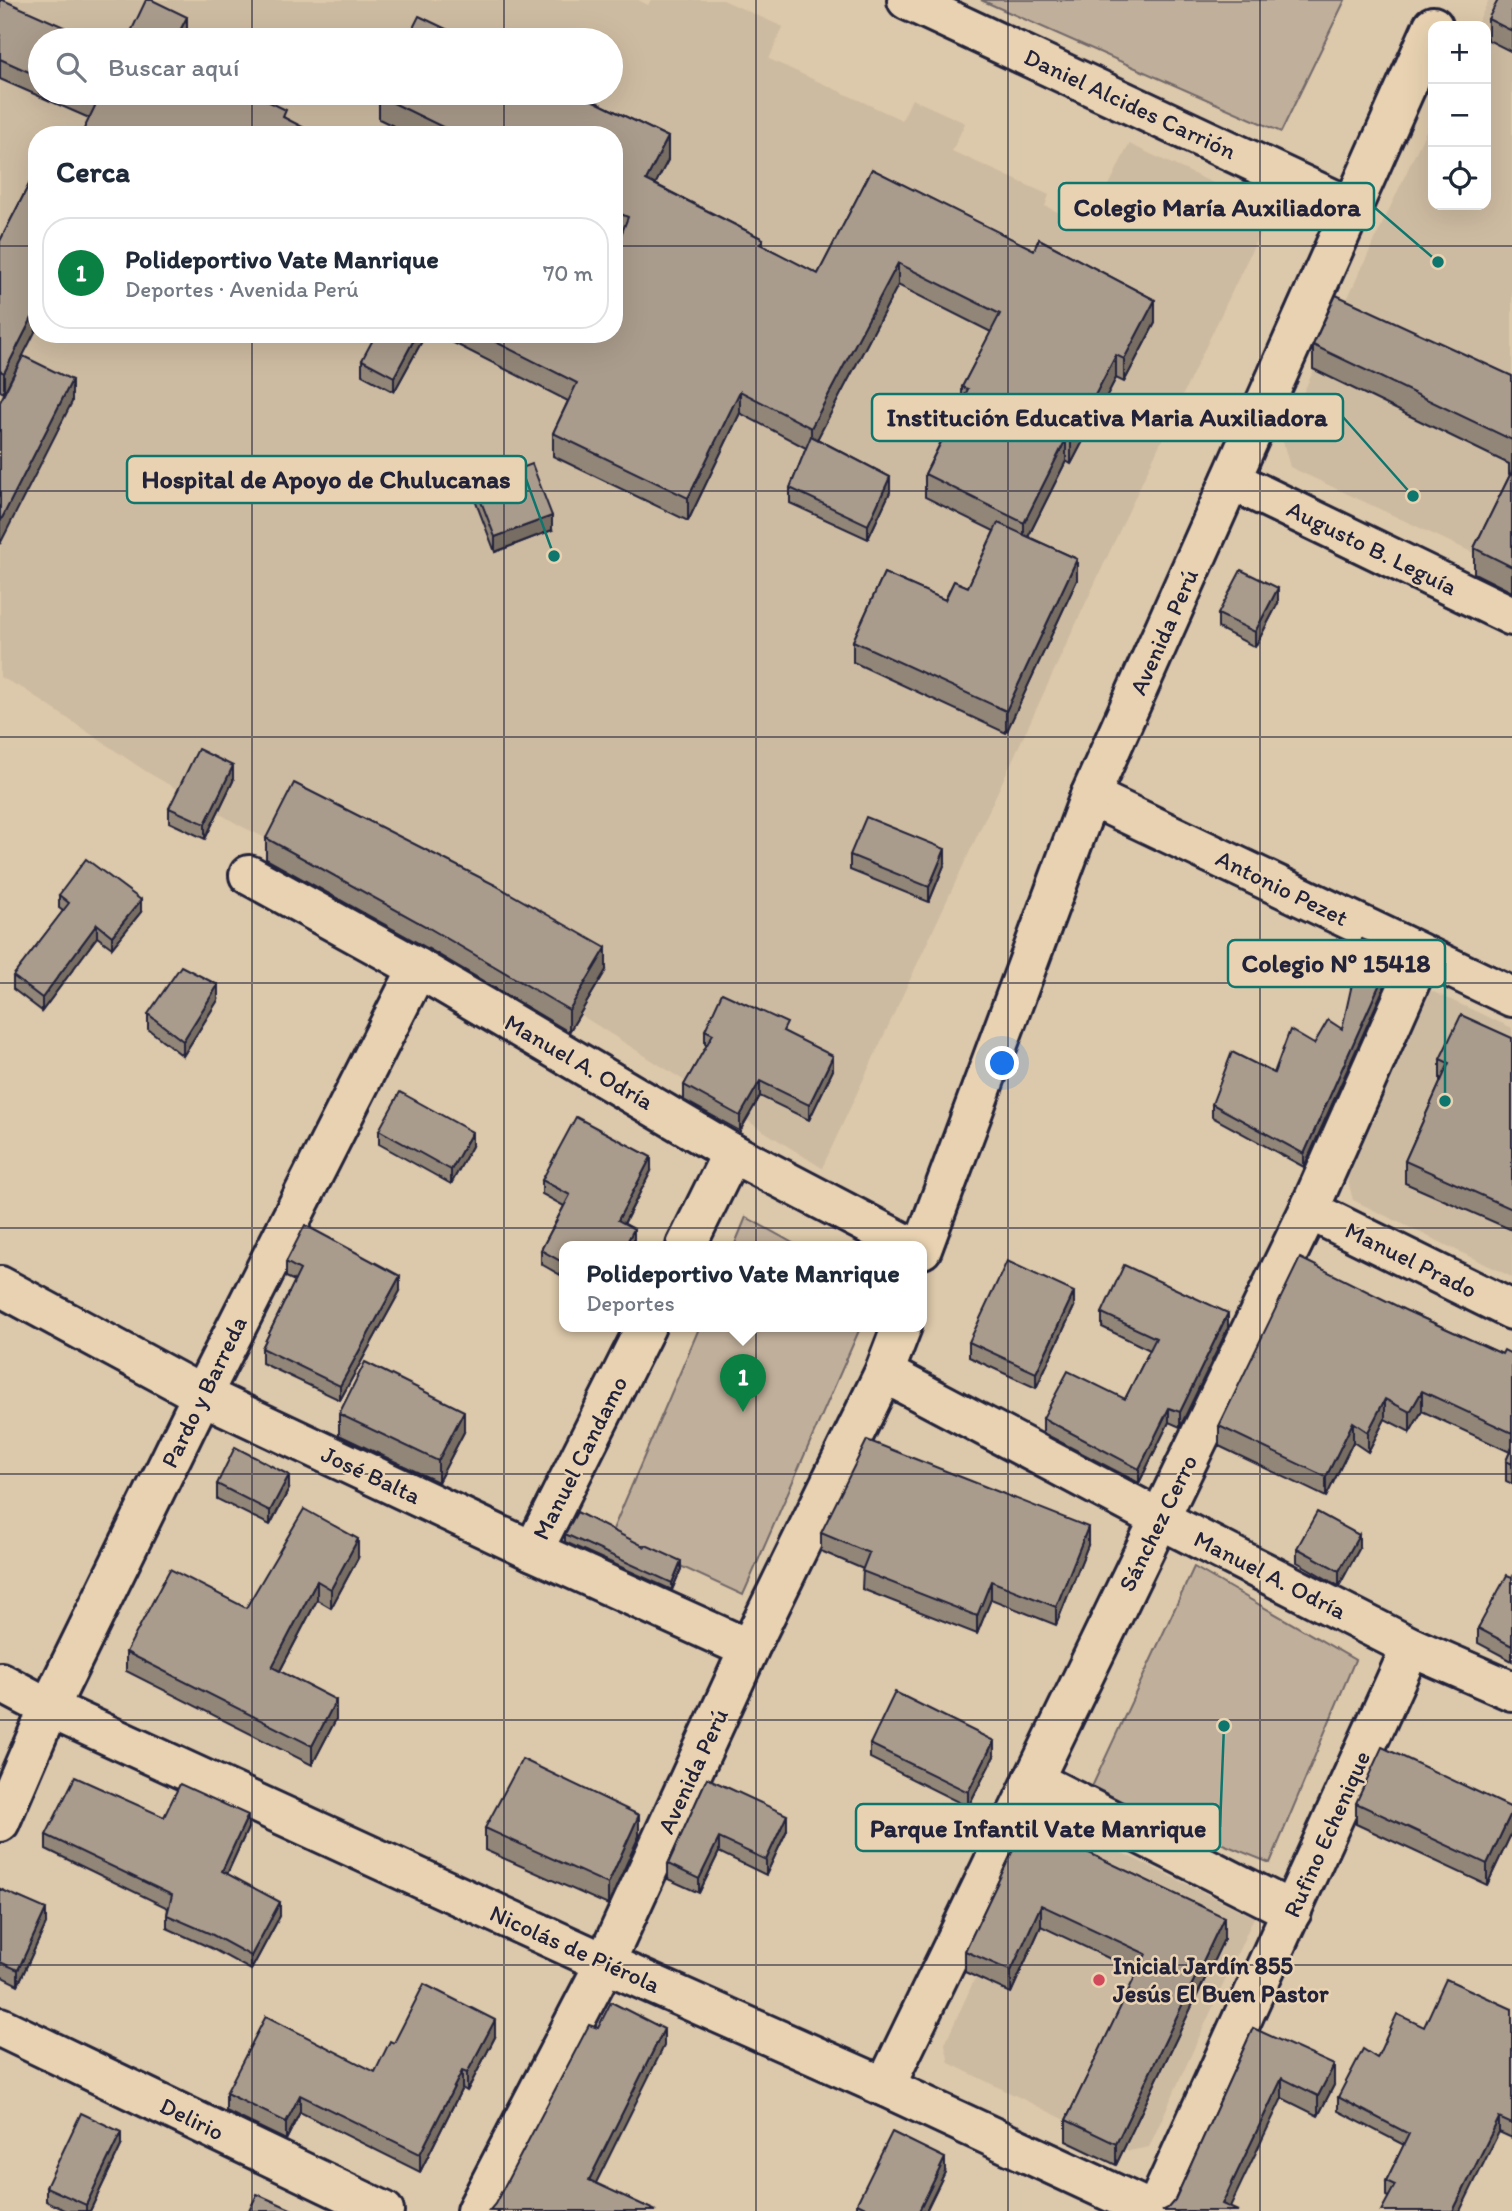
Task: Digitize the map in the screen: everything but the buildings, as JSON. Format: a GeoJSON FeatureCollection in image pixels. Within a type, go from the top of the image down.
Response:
{"type":"FeatureCollection","features":[{"type":"Feature","properties":{"kind":"street","name":"Daniel Alcides Carrión"},"geometry":{"type":"LineString","coordinates":[[907,0],[1352,208]]}},
{"type":"Feature","properties":{"kind":"street","name":"Avenida Perú"},"geometry":{"type":"LineString","coordinates":[[1435,21],[1445,0]]}},
{"type":"Feature","properties":{"kind":"street","name":"Avenida Perú"},"geometry":{"type":"LineString","coordinates":[[925,1241],[1090,796],[1428,37]]}},
{"type":"Feature","properties":{"kind":"street","name":"Augusto B. Leguía"},"geometry":{"type":"LineString","coordinates":[[1231,480],[1512,616]]}},
{"type":"Feature","properties":{"kind":"street","name":"Antonio Pezet"},"geometry":{"type":"LineString","coordinates":[[1090,796],[1512,997]]}},
{"type":"Feature","properties":{"kind":"street","name":"Manuel A. Odría"},"geometry":{"type":"LineString","coordinates":[[249,875],[418,968],[732,1153],[900,1241]]}},
{"type":"Feature","properties":{"kind":"street","name":"Sánchez Cerro"},"geometry":{"type":"LineString","coordinates":[[886,2087],[1032,1780],[1310,1210],[1422,955]]}},
{"type":"Feature","properties":{"kind":"street","name":"Pardo y Barreda"},"geometry":{"type":"LineString","coordinates":[[0,1822],[49,1708],[202,1395],[418,968]]}},
{"type":"Feature","properties":{"kind":"street"},"geometry":{"type":"LineString","coordinates":[[688,1241],[732,1153]]}},
{"type":"Feature","properties":{"kind":"street","name":"Manuel Prado"},"geometry":{"type":"LineString","coordinates":[[1310,1210],[1512,1310]]}},
{"type":"Feature","properties":{"kind":"street","name":"José Balta"},"geometry":{"type":"LineString","coordinates":[[0,1286],[202,1395],[533,1552],[749,1650]]}},
{"type":"Feature","properties":{"kind":"street","name":"Manuel Candamo"},"geometry":{"type":"LineString","coordinates":[[533,1552],[643,1332]]}},
{"type":"Feature","properties":{"kind":"street","name":"Avenida Perú"},"geometry":{"type":"LineString","coordinates":[[476,2211],[605,1963],[749,1650],[884,1373],[900,1332]]}},
{"type":"Feature","properties":{"kind":"street","name":"Manuel A. Odría"},"geometry":{"type":"LineString","coordinates":[[884,1373],[1160,1519],[1411,1647],[1512,1691]]}},
{"type":"Feature","properties":{"kind":"street","name":"Rufino Echenique"},"geometry":{"type":"LineString","coordinates":[[1154,2211],[1411,1647]]}},
{"type":"Feature","properties":{"kind":"street","name":"Nicolás de Piérola"},"geometry":{"type":"LineString","coordinates":[[0,1682],[49,1708],[605,1963],[886,2087],[1154,2211]]}},
{"type":"Feature","properties":{"kind":"street"},"geometry":{"type":"LineString","coordinates":[[1032,1780],[1292,1911]]}},
{"type":"Feature","properties":{"kind":"street","name":"Delirio"},"geometry":{"type":"LineString","coordinates":[[0,2027],[384,2211]]}},
{"type":"Feature","properties":{"kind":"shaded area"},"geometry":{"type":"Polygon","coordinates":[[[0,0],[638,0],[648,5],[651,0],[723,0],[783,27],[769,59],[902,120],[912,99],[965,123],[952,151],[1049,195],[1045,206],[1089,227],[1129,144],[1271,210],[822,1168],[440,923],[241,826],[147,772],[24,689],[0,677],[0,0]]]}},
{"type":"Feature","properties":{"kind":"shaded area"},"geometry":{"type":"Polygon","coordinates":[[[981,0],[1345,0],[1281,132],[981,0]]]}},
{"type":"Feature","properties":{"kind":"shaded area"},"geometry":{"type":"Polygon","coordinates":[[[1489,0],[1512,0],[1512,571],[1290,467],[1282,438],[1428,127],[1428,210],[1491,210],[1491,21],[1478,21],[1489,0]]]}},
{"type":"Feature","properties":{"kind":"shaded area"},"geometry":{"type":"Polygon","coordinates":[[[1429,990],[1512,1028],[1512,1277],[1353,1200],[1346,1173],[1429,990]]]}},
{"type":"Feature","properties":{"kind":"shaded area"},"geometry":{"type":"Polygon","coordinates":[[[746,1217],[789,1241],[736,1241],[746,1217]]]}},
{"type":"Feature","properties":{"kind":"shaded area"},"geometry":{"type":"Polygon","coordinates":[[[697,1332],[858,1332],[743,1595],[611,1534],[697,1332]]]}},
{"type":"Feature","properties":{"kind":"shaded area"},"geometry":{"type":"Polygon","coordinates":[[[1194,1567],[1355,1660],[1270,1863],[1090,1791],[1194,1567]]]}},
{"type":"Feature","properties":{"kind":"shaded area","name":"Inicial Jardín 855 Jesús El Buen Pastor"},"geometry":{"type":"Polygon","coordinates":[[[1048,1817],[1254,1917],[1149,2147],[1129,2151],[949,2063],[945,2044],[1048,1817]]]}},
{"type":"Feature","properties":{"kind":"place","name":"Colegio María Auxiliadora"},"geometry":{"type":"Point","coordinates":[1438,262]}},
{"type":"Feature","properties":{"kind":"place","name":"Institución Educativa Maria Auxiliadora"},"geometry":{"type":"Point","coordinates":[1413,496]}},
{"type":"Feature","properties":{"kind":"place","name":"Hospital de Apoyo de Chulucanas"},"geometry":{"type":"Point","coordinates":[554,556]}},
{"type":"Feature","properties":{"kind":"place","name":"Colegio Nº 15418"},"geometry":{"type":"Point","coordinates":[1445,1101]}},
{"type":"Feature","properties":{"kind":"place","name":"Polideportivo Vate Manrique"},"geometry":{"type":"Point","coordinates":[743,1412]}},
{"type":"Feature","properties":{"kind":"place","name":"Parque Infantil Vate Manrique"},"geometry":{"type":"Point","coordinates":[1224,1726]}},
{"type":"Feature","properties":{"kind":"place","name":"Inicial Jardín 855 Jesús El Buen Pastor"},"geometry":{"type":"Point","coordinates":[1099,1980]}}]}
